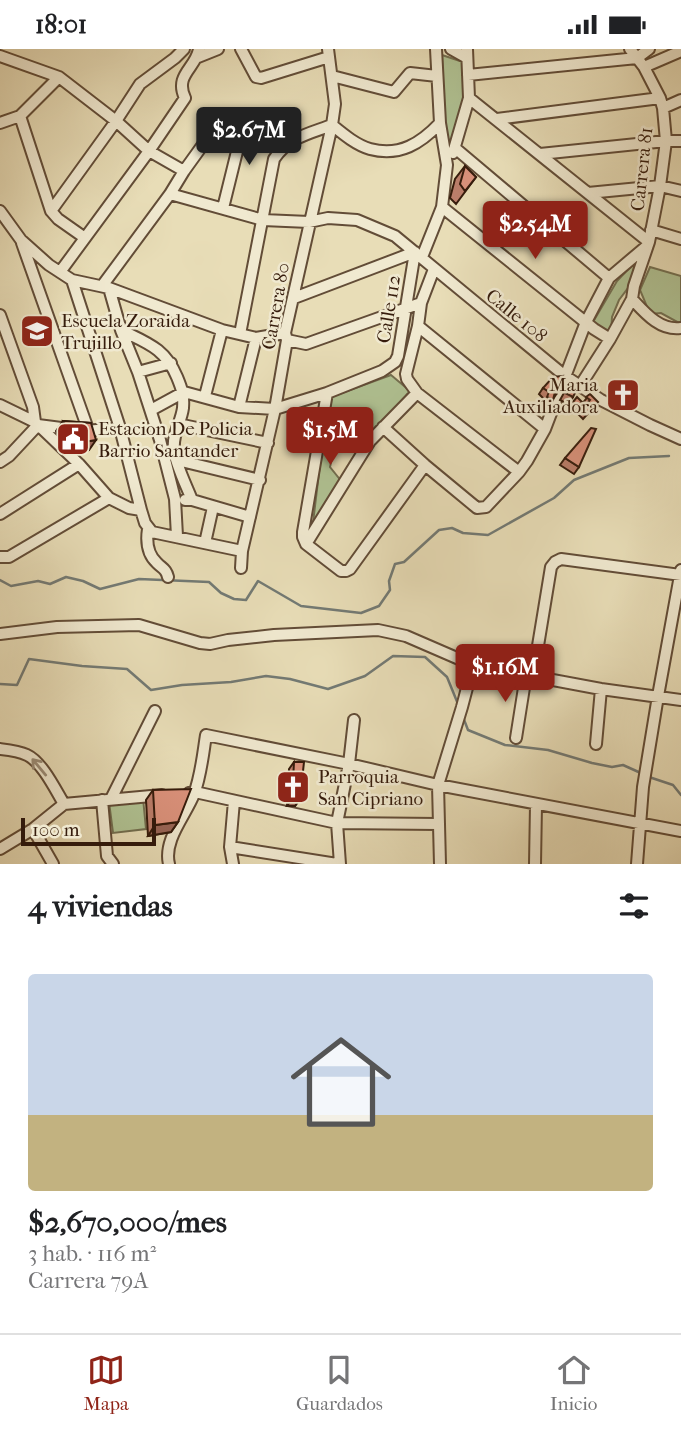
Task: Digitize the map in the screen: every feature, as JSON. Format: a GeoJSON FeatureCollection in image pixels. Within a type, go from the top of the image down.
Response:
{"type":"FeatureCollection","features":[{"type":"Feature","properties":{"kind":"street"},"geometry":{"type":"LineString","coordinates":[[51,211],[140,84],[184,49]]}},
{"type":"Feature","properties":{"kind":"street"},"geometry":{"type":"LineString","coordinates":[[60,272],[185,98],[185,72],[199,53],[218,49]]}},
{"type":"Feature","properties":{"kind":"street"},"geometry":{"type":"LineString","coordinates":[[242,49],[256,77],[261,78],[329,53]]}},
{"type":"Feature","properties":{"kind":"street"},"geometry":{"type":"LineString","coordinates":[[294,298],[418,255],[442,207],[447,165],[440,123],[436,49]]}},
{"type":"Feature","properties":{"kind":"street"},"geometry":{"type":"LineString","coordinates":[[447,165],[455,148],[469,98],[467,53],[451,49]]}},
{"type":"Feature","properties":{"kind":"street"},"geometry":{"type":"LineString","coordinates":[[637,58],[649,49]]}},
{"type":"Feature","properties":{"kind":"street"},"geometry":{"type":"LineString","coordinates":[[468,75],[681,51]]}},
{"type":"Feature","properties":{"kind":"street","name":"Carrera 80"},"geometry":{"type":"LineString","coordinates":[[241,568],[242,551],[275,409],[309,222],[332,125],[335,104],[329,53]]}},
{"type":"Feature","properties":{"kind":"street"},"geometry":{"type":"LineString","coordinates":[[0,56],[59,77],[116,121],[149,151],[184,171]]}},
{"type":"Feature","properties":{"kind":"street","name":"Carrera 81"},"geometry":{"type":"LineString","coordinates":[[580,386],[632,299],[660,186],[666,141],[662,103],[637,58]]}},
{"type":"Feature","properties":{"kind":"street"},"geometry":{"type":"LineString","coordinates":[[332,76],[394,92],[410,73],[437,76]]}},
{"type":"Feature","properties":{"kind":"street"},"geometry":{"type":"LineString","coordinates":[[0,123],[20,116],[59,77]]}},
{"type":"Feature","properties":{"kind":"street"},"geometry":{"type":"LineString","coordinates":[[383,427],[477,508],[486,507],[520,472],[545,429],[586,322],[609,278],[648,243],[469,98]]}},
{"type":"Feature","properties":{"kind":"street"},"geometry":{"type":"LineString","coordinates":[[497,119],[681,100]]}},
{"type":"Feature","properties":{"kind":"street"},"geometry":{"type":"LineString","coordinates":[[105,287],[225,114]]}},
{"type":"Feature","properties":{"kind":"street"},"geometry":{"type":"LineString","coordinates":[[20,116],[51,211],[85,239]]}},
{"type":"Feature","properties":{"kind":"street"},"geometry":{"type":"LineString","coordinates":[[223,208],[245,119]]}},
{"type":"Feature","properties":{"kind":"street"},"geometry":{"type":"LineString","coordinates":[[240,334],[274,159],[281,149],[295,138],[332,125],[370,149],[387,151],[406,148],[425,138],[440,123]]}},
{"type":"Feature","properties":{"kind":"street"},"geometry":{"type":"LineString","coordinates":[[540,154],[681,141]]}},
{"type":"Feature","properties":{"kind":"street"},"geometry":{"type":"LineString","coordinates":[[455,148],[609,278]]}},
{"type":"Feature","properties":{"kind":"street"},"geometry":{"type":"LineString","coordinates":[[588,193],[660,186],[681,191]]}},
{"type":"Feature","properties":{"kind":"street","name":"Calle 108"},"geometry":{"type":"LineString","coordinates":[[170,194],[263,220],[357,220],[395,236],[565,376],[601,400],[679,435]]}},
{"type":"Feature","properties":{"kind":"street"},"geometry":{"type":"LineString","coordinates":[[442,207],[610,339]]}},
{"type":"Feature","properties":{"kind":"street"},"geometry":{"type":"LineString","coordinates":[[0,211],[21,240],[72,280],[105,287],[222,330],[256,338],[286,337],[306,344],[421,303]]}},
{"type":"Feature","properties":{"kind":"street"},"geometry":{"type":"LineString","coordinates":[[651,230],[681,239]]}},
{"type":"Feature","properties":{"kind":"street"},"geometry":{"type":"LineString","coordinates":[[21,240],[89,432]]}},
{"type":"Feature","properties":{"kind":"street","name":"Calle 112"},"geometry":{"type":"LineString","coordinates":[[184,392],[239,407],[275,409],[327,393],[382,371],[395,362],[398,356],[405,309],[418,255]]}},
{"type":"Feature","properties":{"kind":"street"},"geometry":{"type":"LineString","coordinates":[[434,269],[421,303],[407,379],[417,393],[520,472]]}},
{"type":"Feature","properties":{"kind":"street"},"geometry":{"type":"LineString","coordinates":[[72,280],[120,428],[148,529],[147,548],[154,561],[166,570],[168,577]]}},
{"type":"Feature","properties":{"kind":"street"},"geometry":{"type":"LineString","coordinates":[[105,287],[138,372],[160,440],[175,499],[177,536]]}},
{"type":"Feature","properties":{"kind":"street"},"geometry":{"type":"LineString","coordinates":[[632,299],[659,324],[676,330],[681,328]]}},
{"type":"Feature","properties":{"kind":"street"},"geometry":{"type":"LineString","coordinates":[[0,314],[33,407],[36,424]]}},
{"type":"Feature","properties":{"kind":"street"},"geometry":{"type":"LineString","coordinates":[[418,326],[545,429]]}},
{"type":"Feature","properties":{"kind":"street"},"geometry":{"type":"LineString","coordinates":[[121,330],[165,355],[184,392],[183,411],[173,439],[174,453],[192,500]]}},
{"type":"Feature","properties":{"kind":"street"},"geometry":{"type":"LineString","coordinates":[[205,396],[222,330]]}},
{"type":"Feature","properties":{"kind":"street"},"geometry":{"type":"LineString","coordinates":[[239,407],[256,338]]}},
{"type":"Feature","properties":{"kind":"street"},"geometry":{"type":"LineString","coordinates":[[138,372],[171,363]]}},
{"type":"Feature","properties":{"kind":"street"},"geometry":{"type":"LineString","coordinates":[[151,409],[184,392]]}},
{"type":"Feature","properties":{"kind":"street"},"geometry":{"type":"LineString","coordinates":[[327,393],[303,532],[306,544],[341,571],[350,569],[425,465]]}},
{"type":"Feature","properties":{"kind":"street"},"geometry":{"type":"LineString","coordinates":[[306,544],[370,441],[417,393]]}},
{"type":"Feature","properties":{"kind":"street"},"geometry":{"type":"LineString","coordinates":[[0,405],[36,424],[79,464],[109,498],[129,508],[141,510]]}},
{"type":"Feature","properties":{"kind":"street"},"geometry":{"type":"LineString","coordinates":[[36,424],[89,432],[120,428]]}},
{"type":"Feature","properties":{"kind":"street"},"geometry":{"type":"LineString","coordinates":[[0,462],[9,456],[36,424]]}},
{"type":"Feature","properties":{"kind":"street"},"geometry":{"type":"LineString","coordinates":[[178,424],[268,443]]}},
{"type":"Feature","properties":{"kind":"street"},"geometry":{"type":"LineString","coordinates":[[177,460],[260,479]]}},
{"type":"Feature","properties":{"kind":"street"},"geometry":{"type":"LineString","coordinates":[[0,514],[79,464]]}},
{"type":"Feature","properties":{"kind":"street"},"geometry":{"type":"LineString","coordinates":[[2,558],[9,557],[109,498]]}},
{"type":"Feature","properties":{"kind":"street"},"geometry":{"type":"LineString","coordinates":[[175,499],[192,500],[250,517]]}},
{"type":"Feature","properties":{"kind":"street"},"geometry":{"type":"LineString","coordinates":[[205,543],[213,507]]}},
{"type":"Feature","properties":{"kind":"street"},"geometry":{"type":"LineString","coordinates":[[148,529],[242,551]]}},
{"type":"Feature","properties":{"kind":"street"},"geometry":{"type":"LineString","coordinates":[[516,738],[551,567],[555,562],[561,559],[681,573],[646,767],[636,864]]}},
{"type":"Feature","properties":{"kind":"street"},"geometry":{"type":"LineString","coordinates":[[0,634],[57,627],[139,625],[210,644],[274,635],[378,630],[406,636],[472,665],[601,689],[681,700]]}},
{"type":"Feature","properties":{"kind":"street"},"geometry":{"type":"LineString","coordinates":[[440,864],[438,785],[463,707],[472,665]]}},
{"type":"Feature","properties":{"kind":"street"},"geometry":{"type":"LineString","coordinates":[[596,744],[601,689]]}},
{"type":"Feature","properties":{"kind":"street"},"geometry":{"type":"LineString","coordinates":[[113,864],[107,856],[106,799],[155,711]]}},
{"type":"Feature","properties":{"kind":"street"},"geometry":{"type":"LineString","coordinates":[[230,846],[339,864],[337,823],[349,764],[354,720]]}},
{"type":"Feature","properties":{"kind":"street"},"geometry":{"type":"LineString","coordinates":[[169,864],[167,854],[195,792],[206,734],[438,785],[681,831]]}},
{"type":"Feature","properties":{"kind":"street"},"geometry":{"type":"LineString","coordinates":[[0,749],[17,751],[35,760],[64,804]]}},
{"type":"Feature","properties":{"kind":"street"},"geometry":{"type":"LineString","coordinates":[[183,793],[195,792],[337,823],[438,824]]}},
{"type":"Feature","properties":{"kind":"street"},"geometry":{"type":"LineString","coordinates":[[0,849],[33,829],[64,804],[171,794]]}},
{"type":"Feature","properties":{"kind":"street"},"geometry":{"type":"LineString","coordinates":[[233,864],[230,846],[234,801]]}},
{"type":"Feature","properties":{"kind":"street"},"geometry":{"type":"LineString","coordinates":[[536,805],[536,864]]}},
{"type":"Feature","properties":{"kind":"street"},"geometry":{"type":"LineString","coordinates":[[33,829],[53,864]]}},
{"type":"Feature","properties":{"kind":"green space"},"geometry":{"type":"Polygon","coordinates":[[[442,55],[463,62],[464,98],[451,145],[443,114],[442,55]]]}},
{"type":"Feature","properties":{"kind":"green space"},"geometry":{"type":"Polygon","coordinates":[[[635,262],[631,284],[619,300],[612,317],[611,333],[593,322],[617,281],[635,262]]]}},
{"type":"Feature","properties":{"kind":"green space"},"geometry":{"type":"Polygon","coordinates":[[[650,267],[681,276],[681,324],[661,313],[650,314],[640,290],[650,267]]]}},
{"type":"Feature","properties":{"kind":"green space"},"geometry":{"type":"Polygon","coordinates":[[[391,375],[410,391],[365,443],[337,436],[330,467],[342,482],[312,531],[328,398],[391,375]]]}},
{"type":"Feature","properties":{"kind":"green space"},"geometry":{"type":"Polygon","coordinates":[[[143,798],[146,829],[113,833],[109,802],[143,798]]]}},
{"type":"Feature","properties":{"kind":"building"},"geometry":{"type":"Polygon","coordinates":[[[465,166],[476,177],[465,191],[460,184],[465,166]]]}},
{"type":"Feature","properties":{"kind":"building"},"geometry":{"type":"Polygon","coordinates":[[[563,376],[553,400],[547,397],[549,392],[543,388],[553,377],[563,376]]]}},
{"type":"Feature","properties":{"kind":"building"},"geometry":{"type":"Polygon","coordinates":[[[569,384],[577,389],[573,397],[565,393],[569,384]]]}},
{"type":"Feature","properties":{"kind":"building"},"geometry":{"type":"Polygon","coordinates":[[[590,394],[598,402],[588,412],[583,408],[590,400],[586,397],[590,394]]]}},
{"type":"Feature","properties":{"kind":"building"},"geometry":{"type":"Polygon","coordinates":[[[577,397],[582,402],[571,411],[568,408],[577,397]]]}},
{"type":"Feature","properties":{"kind":"building"},"geometry":{"type":"Polygon","coordinates":[[[63,421],[91,423],[96,440],[84,442],[71,435],[63,421]]]}},
{"type":"Feature","properties":{"kind":"building"},"geometry":{"type":"Polygon","coordinates":[[[591,428],[596,429],[579,467],[565,458],[591,428]]]}},
{"type":"Feature","properties":{"kind":"building"},"geometry":{"type":"Polygon","coordinates":[[[294,762],[304,762],[300,799],[292,799],[294,762]]]}},
{"type":"Feature","properties":{"kind":"building"},"geometry":{"type":"Polygon","coordinates":[[[191,789],[178,822],[155,825],[153,790],[191,789]]]}},
{"type":"Feature","properties":{"kind":"waterway"},"geometry":{"type":"LineString","coordinates":[[0,580],[11,586],[38,581],[50,584],[66,577],[100,589],[139,579],[209,582],[221,593],[234,599],[246,600],[258,581],[301,606],[361,613],[379,606],[390,590],[389,581],[395,564],[404,562],[439,530],[452,528],[463,533],[488,535],[554,498],[574,480],[629,458],[669,456]]}},
{"type":"Feature","properties":{"kind":"waterway"},"geometry":{"type":"LineString","coordinates":[[0,684],[17,685],[29,659],[127,669],[151,690],[266,676],[328,689],[365,676],[393,656],[425,657],[447,677],[458,704]]}},
{"type":"Feature","properties":{"kind":"waterway"},"geometry":{"type":"LineString","coordinates":[[463,717],[468,730],[505,745],[548,750],[612,767],[623,765],[643,774]]}},
{"type":"Feature","properties":{"kind":"waterway"},"geometry":{"type":"LineString","coordinates":[[649,777],[673,785],[681,795]]}},
{"type":"Feature","properties":{"kind":"place","name":"Escuela Zoraida Trujillo"},"geometry":{"type":"Point","coordinates":[37,331]}},
{"type":"Feature","properties":{"kind":"place","name":"Maria Auxiliadora"},"geometry":{"type":"Point","coordinates":[623,395]}},
{"type":"Feature","properties":{"kind":"place","name":"Estacion De Policia Barrio Santander"},"geometry":{"type":"Point","coordinates":[73,439]}},
{"type":"Feature","properties":{"kind":"place","name":"Parroquia San Cipriano"},"geometry":{"type":"Point","coordinates":[293,787]}}]}
